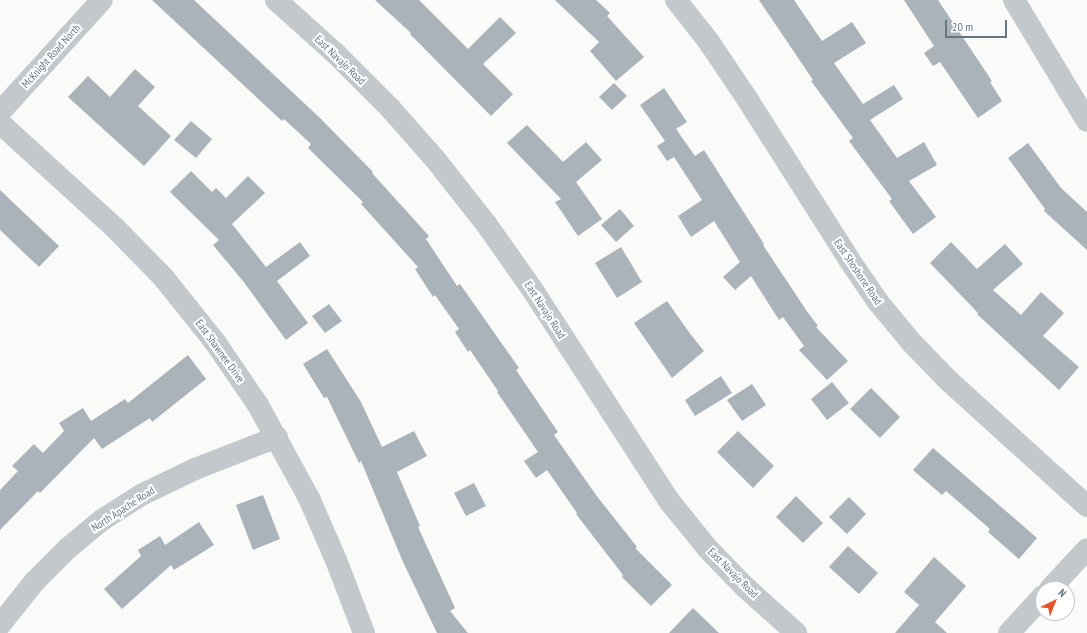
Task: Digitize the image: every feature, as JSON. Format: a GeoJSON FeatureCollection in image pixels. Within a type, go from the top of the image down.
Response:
{"type":"FeatureCollection","features":[{"type":"Feature","properties":{"kind":"street","name":"McKnight Road North"},"geometry":{"type":"LineString","coordinates":[[0,112],[102,0]]}},
{"type":"Feature","properties":{"kind":"street","name":"East Navajo Road"},"geometry":{"type":"LineString","coordinates":[[276,0],[336,54],[390,108],[435,159],[487,225],[523,276],[670,502],[708,549],[745,586],[796,633]]}},
{"type":"Feature","properties":{"kind":"street","name":"East Shoshone Road"},"geometry":{"type":"LineString","coordinates":[[676,0],[709,42],[746,97],[848,258],[878,302],[912,343],[949,381],[1087,506]]}},
{"type":"Feature","properties":{"kind":"street"},"geometry":{"type":"LineString","coordinates":[[1014,0],[1087,121]]}},
{"type":"Feature","properties":{"kind":"street","name":"East Shawnee Drive"},"geometry":{"type":"LineString","coordinates":[[0,123],[115,228],[163,277],[215,342],[258,405],[277,437],[309,498],[336,560],[364,633]]}},
{"type":"Feature","properties":{"kind":"street","name":"North Apache Road"},"geometry":{"type":"LineString","coordinates":[[0,625],[34,581],[67,548],[102,520],[141,495],[195,469],[277,437]]}},
{"type":"Feature","properties":{"kind":"street"},"geometry":{"type":"LineString","coordinates":[[1057,581],[1087,549]]}},
{"type":"Feature","properties":{"kind":"street"},"geometry":{"type":"LineString","coordinates":[[1009,633],[1035,605]]}},
{"type":"Feature","properties":{"kind":"building"},"geometry":{"type":"Polygon","coordinates":[[[152,0],[194,0],[320,118],[373,172],[372,173],[429,236],[426,239],[457,286],[460,284],[519,368],[516,370],[558,432],[554,435],[596,495],[637,547],[635,548],[672,585],[651,606],[622,577],[623,575],[576,514],[577,513],[547,470],[536,478],[524,461],[538,452],[470,350],[468,352],[455,332],[459,329],[435,295],[433,297],[415,269],[418,267],[361,204],[363,202],[308,148],[311,144],[284,119],[282,121],[152,0]]]}},
{"type":"Feature","properties":{"kind":"building"},"geometry":{"type":"Polygon","coordinates":[[[375,0],[419,0],[468,49],[500,17],[516,33],[483,64],[513,94],[491,116],[410,34],[411,33],[375,0]]]}},
{"type":"Feature","properties":{"kind":"building"},"geometry":{"type":"Polygon","coordinates":[[[555,0],[596,0],[610,13],[607,16],[644,57],[616,81],[590,51],[599,42],[555,0]]]}},
{"type":"Feature","properties":{"kind":"building"},"geometry":{"type":"Polygon","coordinates":[[[759,0],[794,0],[822,41],[852,22],[866,43],[834,63],[863,104],[894,85],[903,99],[870,120],[897,158],[924,142],[937,165],[909,181],[936,217],[913,234],[889,201],[892,199],[849,141],[853,138],[811,81],[813,80],[759,0]]]}},
{"type":"Feature","properties":{"kind":"building"},"geometry":{"type":"Polygon","coordinates":[[[904,0],[938,0],[992,81],[990,82],[1002,101],[978,118],[940,62],[933,66],[924,53],[934,46],[904,0]]]}},
{"type":"Feature","properties":{"kind":"building"},"geometry":{"type":"Polygon","coordinates":[[[135,69],[155,87],[138,106],[171,136],[144,166],[68,97],[88,76],[110,97],[135,69]]]}},
{"type":"Feature","properties":{"kind":"building"},"geometry":{"type":"Polygon","coordinates":[[[614,83],[627,96],[612,110],[599,97],[614,83]]]}},
{"type":"Feature","properties":{"kind":"building"},"geometry":{"type":"Polygon","coordinates":[[[664,88],[687,122],[676,129],[695,156],[704,150],[764,244],[763,245],[818,326],[816,327],[848,361],[827,380],[799,350],[804,346],[783,317],[779,320],[751,276],[735,290],[723,277],[740,262],[714,221],[691,237],[678,216],[702,200],[674,157],[667,161],[657,146],[665,141],[640,105],[664,88]]]}},
{"type":"Feature","properties":{"kind":"building"},"geometry":{"type":"Polygon","coordinates":[[[191,121],[212,139],[196,158],[174,140],[191,121]]]}},
{"type":"Feature","properties":{"kind":"building"},"geometry":{"type":"Polygon","coordinates":[[[527,125],[563,162],[586,142],[602,160],[576,182],[602,219],[578,236],[555,202],[561,199],[507,143],[527,125]]]}},
{"type":"Feature","properties":{"kind":"building"},"geometry":{"type":"Polygon","coordinates":[[[1028,143],[1061,188],[1087,212],[1087,250],[1044,211],[1045,209],[1008,158],[1028,143]]]}},
{"type":"Feature","properties":{"kind":"building"},"geometry":{"type":"Polygon","coordinates":[[[191,171],[212,192],[216,188],[226,198],[248,176],[265,193],[232,224],[266,267],[300,242],[310,256],[277,281],[308,323],[286,340],[243,281],[213,245],[219,240],[170,192],[191,171]]]}},
{"type":"Feature","properties":{"kind":"building"},"geometry":{"type":"Polygon","coordinates":[[[0,190],[59,246],[39,267],[0,230],[0,190]]]}},
{"type":"Feature","properties":{"kind":"building"},"geometry":{"type":"Polygon","coordinates":[[[620,209],[634,226],[616,242],[601,225],[620,209]]]}},
{"type":"Feature","properties":{"kind":"building"},"geometry":{"type":"Polygon","coordinates":[[[951,242],[977,269],[1005,244],[1023,264],[993,290],[1021,315],[1041,292],[1064,313],[1043,336],[1079,367],[1059,390],[977,314],[978,313],[930,263],[951,242]]]}},
{"type":"Feature","properties":{"kind":"building"},"geometry":{"type":"Polygon","coordinates":[[[621,247],[642,282],[617,298],[595,263],[621,247]]]}},
{"type":"Feature","properties":{"kind":"building"},"geometry":{"type":"Polygon","coordinates":[[[667,301],[704,351],[672,378],[634,323],[667,301]]]}},
{"type":"Feature","properties":{"kind":"building"},"geometry":{"type":"Polygon","coordinates":[[[329,304],[342,321],[325,333],[312,316],[329,304]]]}},
{"type":"Feature","properties":{"kind":"building"},"geometry":{"type":"Polygon","coordinates":[[[327,349],[361,402],[382,447],[414,431],[427,456],[397,472],[420,526],[418,527],[455,608],[450,611],[468,633],[437,633],[403,562],[361,461],[359,463],[327,397],[324,398],[303,364],[327,349]]]}},
{"type":"Feature","properties":{"kind":"building"},"geometry":{"type":"Polygon","coordinates":[[[188,355],[206,379],[152,422],[150,418],[102,449],[94,438],[40,493],[38,491],[0,530],[0,490],[18,471],[12,466],[34,444],[43,453],[64,431],[59,423],[83,408],[91,421],[125,399],[128,403],[188,355]]]}},
{"type":"Feature","properties":{"kind":"building"},"geometry":{"type":"Polygon","coordinates":[[[721,376],[732,393],[695,416],[685,400],[721,376]]]}},
{"type":"Feature","properties":{"kind":"building"},"geometry":{"type":"Polygon","coordinates":[[[832,382],[849,403],[827,420],[811,399],[832,382]]]}},
{"type":"Feature","properties":{"kind":"building"},"geometry":{"type":"Polygon","coordinates":[[[752,384],[766,405],[742,421],[727,400],[752,384]]]}},
{"type":"Feature","properties":{"kind":"building"},"geometry":{"type":"Polygon","coordinates":[[[871,388],[900,417],[880,438],[850,409],[871,388]]]}},
{"type":"Feature","properties":{"kind":"building"},"geometry":{"type":"Polygon","coordinates":[[[738,431],[774,466],[753,488],[717,452],[738,431]]]}},
{"type":"Feature","properties":{"kind":"building"},"geometry":{"type":"Polygon","coordinates":[[[933,448],[1037,538],[1019,559],[988,532],[990,529],[946,491],[942,495],[913,470],[933,448]]]}},
{"type":"Feature","properties":{"kind":"building"},"geometry":{"type":"Polygon","coordinates":[[[474,483],[486,506],[466,516],[454,493],[474,483]]]}},
{"type":"Feature","properties":{"kind":"building"},"geometry":{"type":"Polygon","coordinates":[[[263,495],[280,539],[253,550],[236,505],[263,495]]]}},
{"type":"Feature","properties":{"kind":"building"},"geometry":{"type":"Polygon","coordinates":[[[796,496],[823,523],[803,543],[776,517],[796,496]]]}},
{"type":"Feature","properties":{"kind":"building"},"geometry":{"type":"Polygon","coordinates":[[[849,497],[866,514],[847,534],[829,517],[849,497]]]}},
{"type":"Feature","properties":{"kind":"building"},"geometry":{"type":"Polygon","coordinates":[[[199,522],[214,545],[174,570],[171,565],[122,609],[104,589],[141,556],[138,550],[160,536],[165,545],[199,522]]]}},
{"type":"Feature","properties":{"kind":"building"},"geometry":{"type":"Polygon","coordinates":[[[848,546],[878,573],[859,594],[829,567],[848,546]]]}},
{"type":"Feature","properties":{"kind":"building"},"geometry":{"type":"Polygon","coordinates":[[[934,557],[966,586],[935,622],[947,633],[895,633],[919,605],[904,592],[934,557]]]}},
{"type":"Feature","properties":{"kind":"building"},"geometry":{"type":"Polygon","coordinates":[[[693,608],[719,633],[669,633],[693,608]]]}}]}
